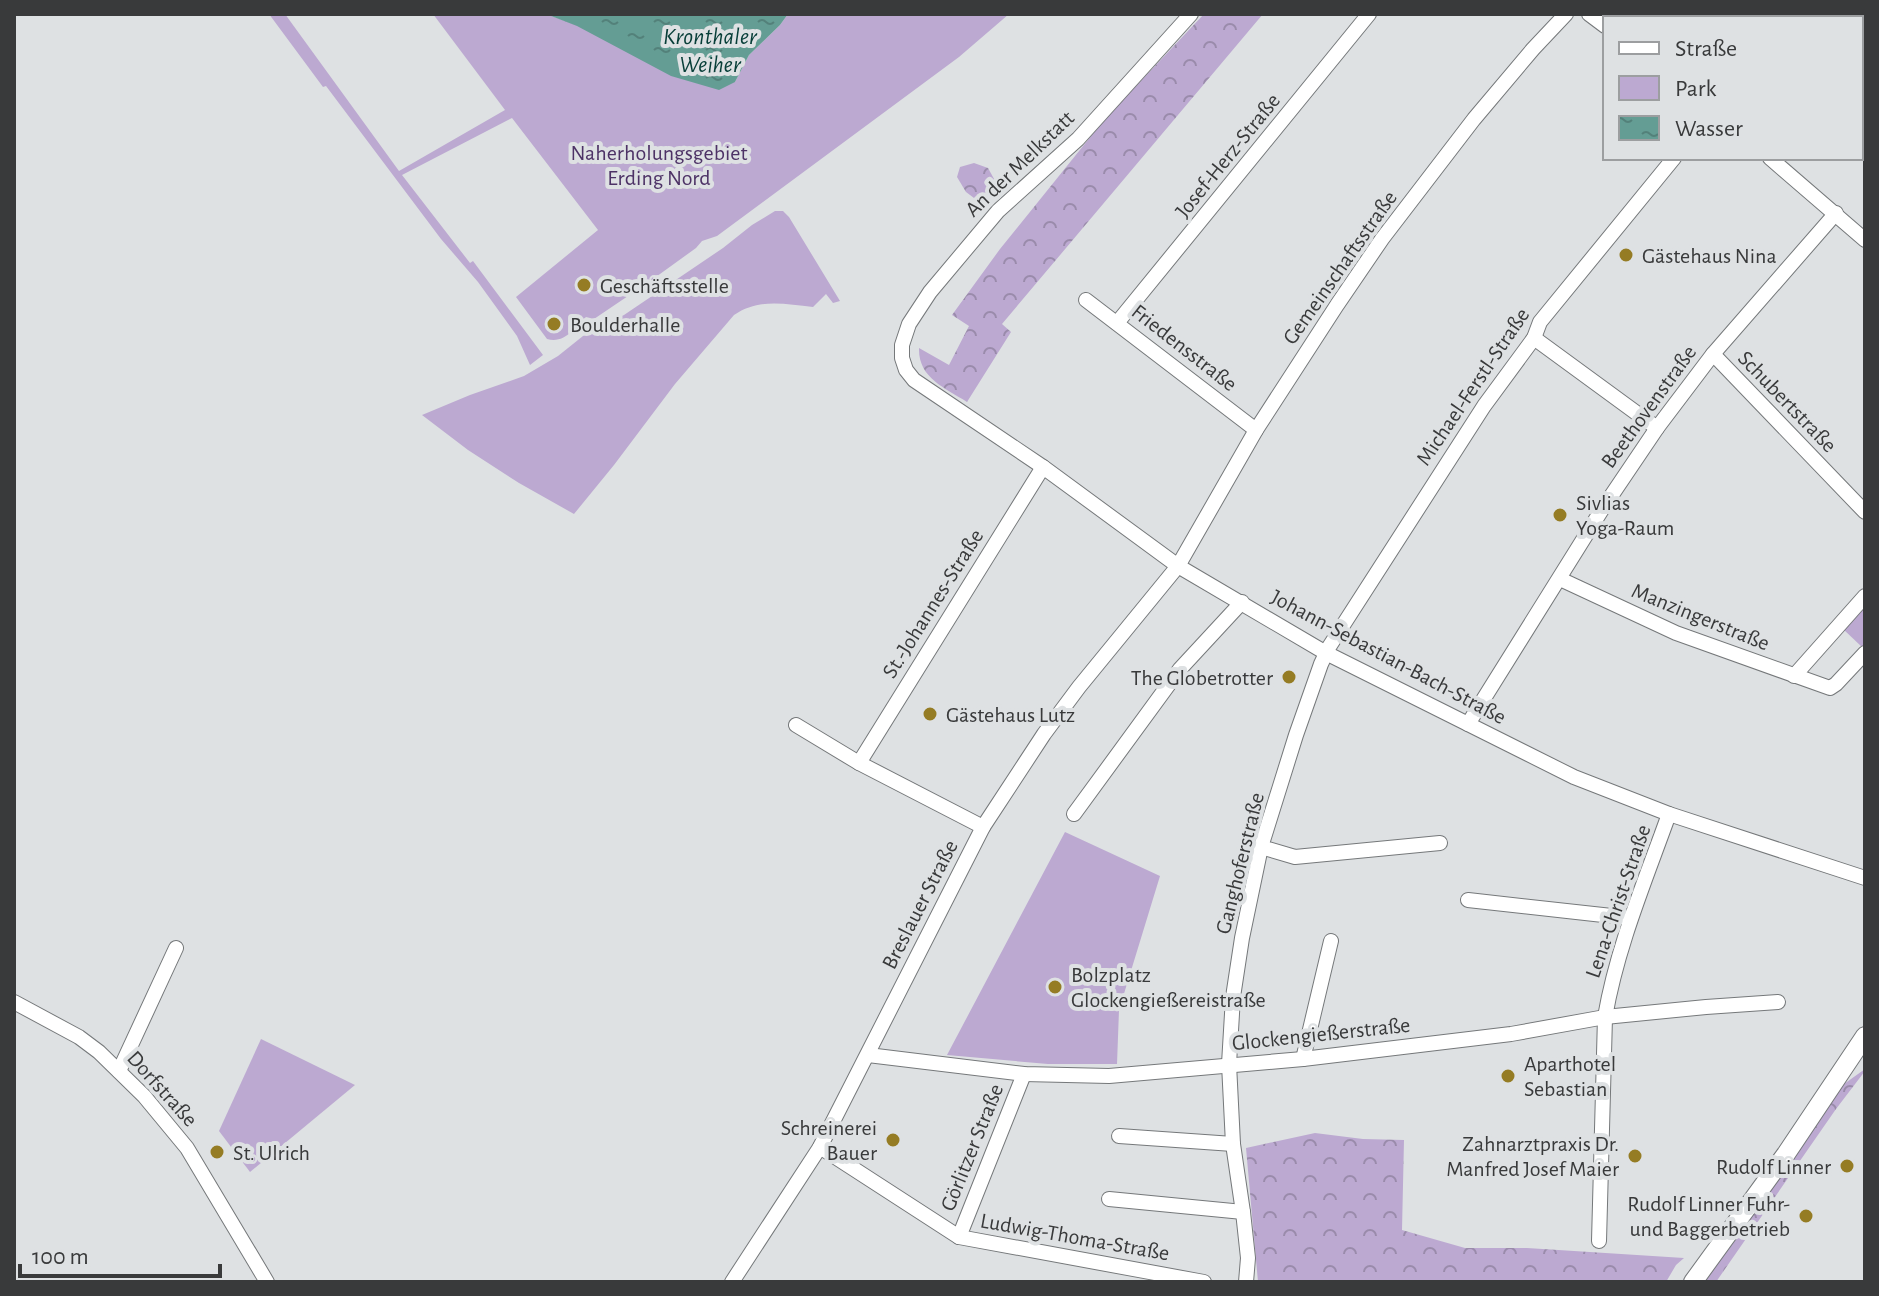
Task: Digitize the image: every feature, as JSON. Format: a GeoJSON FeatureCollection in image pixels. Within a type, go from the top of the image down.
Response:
{"type":"FeatureCollection","features":[{"type":"Feature","properties":{"kind":"main road"},"geometry":{"type":"LineString","coordinates":[[1693,1282],[1786,1154],[1865,1036]]}},
{"type":"Feature","properties":{"kind":"street","name":"An der Melkstatt"},"geometry":{"type":"LineString","coordinates":[[902,358],[902,345],[909,324],[953,263],[1008,201],[1078,139],[1191,14]]}},
{"type":"Feature","properties":{"kind":"street","name":"Josef-Herz-Straße"},"geometry":{"type":"LineString","coordinates":[[1117,323],[1369,14]]}},
{"type":"Feature","properties":{"kind":"street","name":"Gemeinschaftsstraße"},"geometry":{"type":"LineString","coordinates":[[1178,566],[1256,430],[1382,239],[1482,109],[1566,14]]}},
{"type":"Feature","properties":{"kind":"street","name":"Michael-Ferstl-Straße"},"geometry":{"type":"LineString","coordinates":[[1326,653],[1484,406],[1534,338],[1540,322],[1672,160]]}},
{"type":"Feature","properties":{"kind":"street"},"geometry":{"type":"LineString","coordinates":[[1772,160],[1865,240]]}},
{"type":"Feature","properties":{"kind":"street","name":"Beethovenstraße"},"geometry":{"type":"LineString","coordinates":[[1468,724],[1601,511],[1657,428],[1713,354],[1836,213]]}},
{"type":"Feature","properties":{"kind":"street","name":"Friedensstraße"},"geometry":{"type":"LineString","coordinates":[[1086,300],[1256,430]]}},
{"type":"Feature","properties":{"kind":"street"},"geometry":{"type":"LineString","coordinates":[[1534,338],[1657,428]]}},
{"type":"Feature","properties":{"kind":"street","name":"Schubertstraße"},"geometry":{"type":"LineString","coordinates":[[1713,354],[1865,512]]}},
{"type":"Feature","properties":{"kind":"street","name":"Johann-Sebastian-Bach-Straße"},"geometry":{"type":"LineString","coordinates":[[902,358],[914,380],[1043,467],[1178,566],[1326,653],[1574,777],[1669,814],[1865,878]]}},
{"type":"Feature","properties":{"kind":"street","name":"St.-Johannes-Straße"},"geometry":{"type":"LineString","coordinates":[[859,763],[1043,467]]}},
{"type":"Feature","properties":{"kind":"street","name":"Breslauer Straße"},"geometry":{"type":"LineString","coordinates":[[732,1282],[820,1147],[983,827],[1052,722],[1178,566]]}},
{"type":"Feature","properties":{"kind":"street","name":"Manzingerstraße"},"geometry":{"type":"LineString","coordinates":[[1560,579],[1676,633],[1830,688],[1865,653]]}},
{"type":"Feature","properties":{"kind":"street"},"geometry":{"type":"LineString","coordinates":[[1794,676],[1865,596]]}},
{"type":"Feature","properties":{"kind":"street"},"geometry":{"type":"LineString","coordinates":[[1074,814],[1180,669],[1242,602]]}},
{"type":"Feature","properties":{"kind":"street","name":"Ganghoferstraße"},"geometry":{"type":"LineString","coordinates":[[1246,1282],[1248,1258],[1233,1144],[1229,1064],[1233,997],[1261,847],[1326,653]]}},
{"type":"Feature","properties":{"kind":"street"},"geometry":{"type":"LineString","coordinates":[[796,725],[859,763],[983,827]]}},
{"type":"Feature","properties":{"kind":"street","name":"Lena-Christ-Straße"},"geometry":{"type":"LineString","coordinates":[[1599,1241],[1605,1017],[1609,991],[1630,918],[1669,814]]}},
{"type":"Feature","properties":{"kind":"street"},"geometry":{"type":"LineString","coordinates":[[1261,847],[1295,857],[1440,843]]}},
{"type":"Feature","properties":{"kind":"street"},"geometry":{"type":"LineString","coordinates":[[1468,900],[1630,918]]}},
{"type":"Feature","properties":{"kind":"street"},"geometry":{"type":"LineString","coordinates":[[1303,1059],[1331,941]]}},
{"type":"Feature","properties":{"kind":"street"},"geometry":{"type":"LineString","coordinates":[[119,1071],[176,948]]}},
{"type":"Feature","properties":{"kind":"street","name":"Dorfstraße"},"geometry":{"type":"LineString","coordinates":[[14,1002],[79,1037],[144,1096],[187,1148],[267,1282]]}},
{"type":"Feature","properties":{"kind":"street","name":"Glockengießerstraße"},"geometry":{"type":"LineString","coordinates":[[868,1055],[1024,1074],[1109,1076],[1303,1059],[1511,1034],[1605,1017],[1778,1002]]}},
{"type":"Feature","properties":{"kind":"street","name":"Görlitzer Straße"},"geometry":{"type":"LineString","coordinates":[[959,1237],[1024,1074]]}},
{"type":"Feature","properties":{"kind":"street"},"geometry":{"type":"LineString","coordinates":[[1119,1136],[1233,1144]]}},
{"type":"Feature","properties":{"kind":"street","name":"Ludwig-Thoma-Straße"},"geometry":{"type":"LineString","coordinates":[[820,1147],[959,1237],[1204,1282]]}},
{"type":"Feature","properties":{"kind":"street"},"geometry":{"type":"LineString","coordinates":[[1109,1199],[1243,1212]]}},
{"type":"Feature","properties":{"kind":"green space","name":"Naherholungsgebiet Erding Nord"},"geometry":{"type":"Polygon","coordinates":[[[269,14],[285,14],[399,171],[505,110],[433,14],[546,14],[735,82],[749,55],[788,14],[1009,14],[959,57],[717,236],[702,241],[642,287],[637,281],[624,290],[628,296],[594,319],[586,317],[569,334],[559,339],[547,339],[516,297],[598,230],[512,118],[402,175],[470,263],[473,261],[543,355],[530,365],[517,336],[478,282],[441,239],[269,14]]]}},
{"type":"Feature","properties":{"kind":"green space"},"geometry":{"type":"Polygon","coordinates":[[[1204,14],[1263,14],[1002,324],[1011,332],[967,402],[942,387],[923,367],[919,348],[949,365],[969,326],[952,315],[1000,249],[1104,120],[1204,14]]]}},
{"type":"Feature","properties":{"kind":"green space"},"geometry":{"type":"Polygon","coordinates":[[[1815,14],[1865,14],[1865,56],[1863,16],[1815,14]]]}},
{"type":"Feature","properties":{"kind":"green space"},"geometry":{"type":"Polygon","coordinates":[[[974,163],[988,168],[999,188],[995,195],[978,201],[966,192],[957,177],[960,167],[974,163]]]}},
{"type":"Feature","properties":{"kind":"green space"},"geometry":{"type":"Polygon","coordinates":[[[775,211],[783,211],[789,217],[840,301],[833,303],[826,294],[813,307],[762,304],[734,315],[675,384],[574,514],[468,450],[422,415],[524,376],[558,356],[588,332],[624,315],[775,211]]]}},
{"type":"Feature","properties":{"kind":"green space"},"geometry":{"type":"Polygon","coordinates":[[[1865,604],[1865,645],[1863,648],[1842,628],[1865,604]]]}},
{"type":"Feature","properties":{"kind":"green space"},"geometry":{"type":"Polygon","coordinates":[[[1065,832],[1160,876],[1119,1010],[1117,1064],[1048,1064],[947,1055],[1065,832]]]}},
{"type":"Feature","properties":{"kind":"green space"},"geometry":{"type":"Polygon","coordinates":[[[261,1039],[355,1085],[250,1172],[219,1131],[261,1039]]]}},
{"type":"Feature","properties":{"kind":"green space"},"geometry":{"type":"Polygon","coordinates":[[[1865,1069],[1716,1282],[1704,1282],[1844,1084],[1865,1069]]]}},
{"type":"Feature","properties":{"kind":"green space"},"geometry":{"type":"Polygon","coordinates":[[[1315,1133],[1404,1140],[1402,1230],[1465,1248],[1527,1248],[1684,1258],[1666,1282],[1258,1282],[1246,1148],[1315,1133]]]}},
{"type":"Feature","properties":{"kind":"water","name":"Kronthaler Weiher"},"geometry":{"type":"Polygon","coordinates":[[[546,14],[788,14],[749,55],[735,82],[719,90],[671,76],[577,26],[546,14]]]}},
{"type":"Feature","properties":{"kind":"place","name":"Gästehaus Nina"},"geometry":{"type":"Point","coordinates":[1626,255]}},
{"type":"Feature","properties":{"kind":"place","name":"Geschäftsstelle"},"geometry":{"type":"Point","coordinates":[584,285]}},
{"type":"Feature","properties":{"kind":"place","name":"Boulderhalle"},"geometry":{"type":"Point","coordinates":[554,324]}},
{"type":"Feature","properties":{"kind":"place","name":"Sivlias Yoga-Raum"},"geometry":{"type":"Point","coordinates":[1560,515]}},
{"type":"Feature","properties":{"kind":"place","name":"The Globetrotter"},"geometry":{"type":"Point","coordinates":[1289,677]}},
{"type":"Feature","properties":{"kind":"place","name":"Gästehaus Lutz"},"geometry":{"type":"Point","coordinates":[930,714]}},
{"type":"Feature","properties":{"kind":"place","name":"Bolzplatz Glockengießereistraße"},"geometry":{"type":"Point","coordinates":[1055,987]}},
{"type":"Feature","properties":{"kind":"place","name":"Aparthotel Sebastian"},"geometry":{"type":"Point","coordinates":[1508,1076]}},
{"type":"Feature","properties":{"kind":"place","name":"Schreinerei Bauer"},"geometry":{"type":"Point","coordinates":[893,1140]}},
{"type":"Feature","properties":{"kind":"place","name":"St. Ulrich"},"geometry":{"type":"Point","coordinates":[217,1152]}},
{"type":"Feature","properties":{"kind":"place","name":"Zahnarztpraxis Dr. Manfred Josef Maier"},"geometry":{"type":"Point","coordinates":[1635,1156]}},
{"type":"Feature","properties":{"kind":"place","name":"Rudolf Linner"},"geometry":{"type":"Point","coordinates":[1847,1166]}},
{"type":"Feature","properties":{"kind":"place","name":"Rudolf Linner Fuhr- und Baggerbetrieb"},"geometry":{"type":"Point","coordinates":[1806,1216]}}]}
